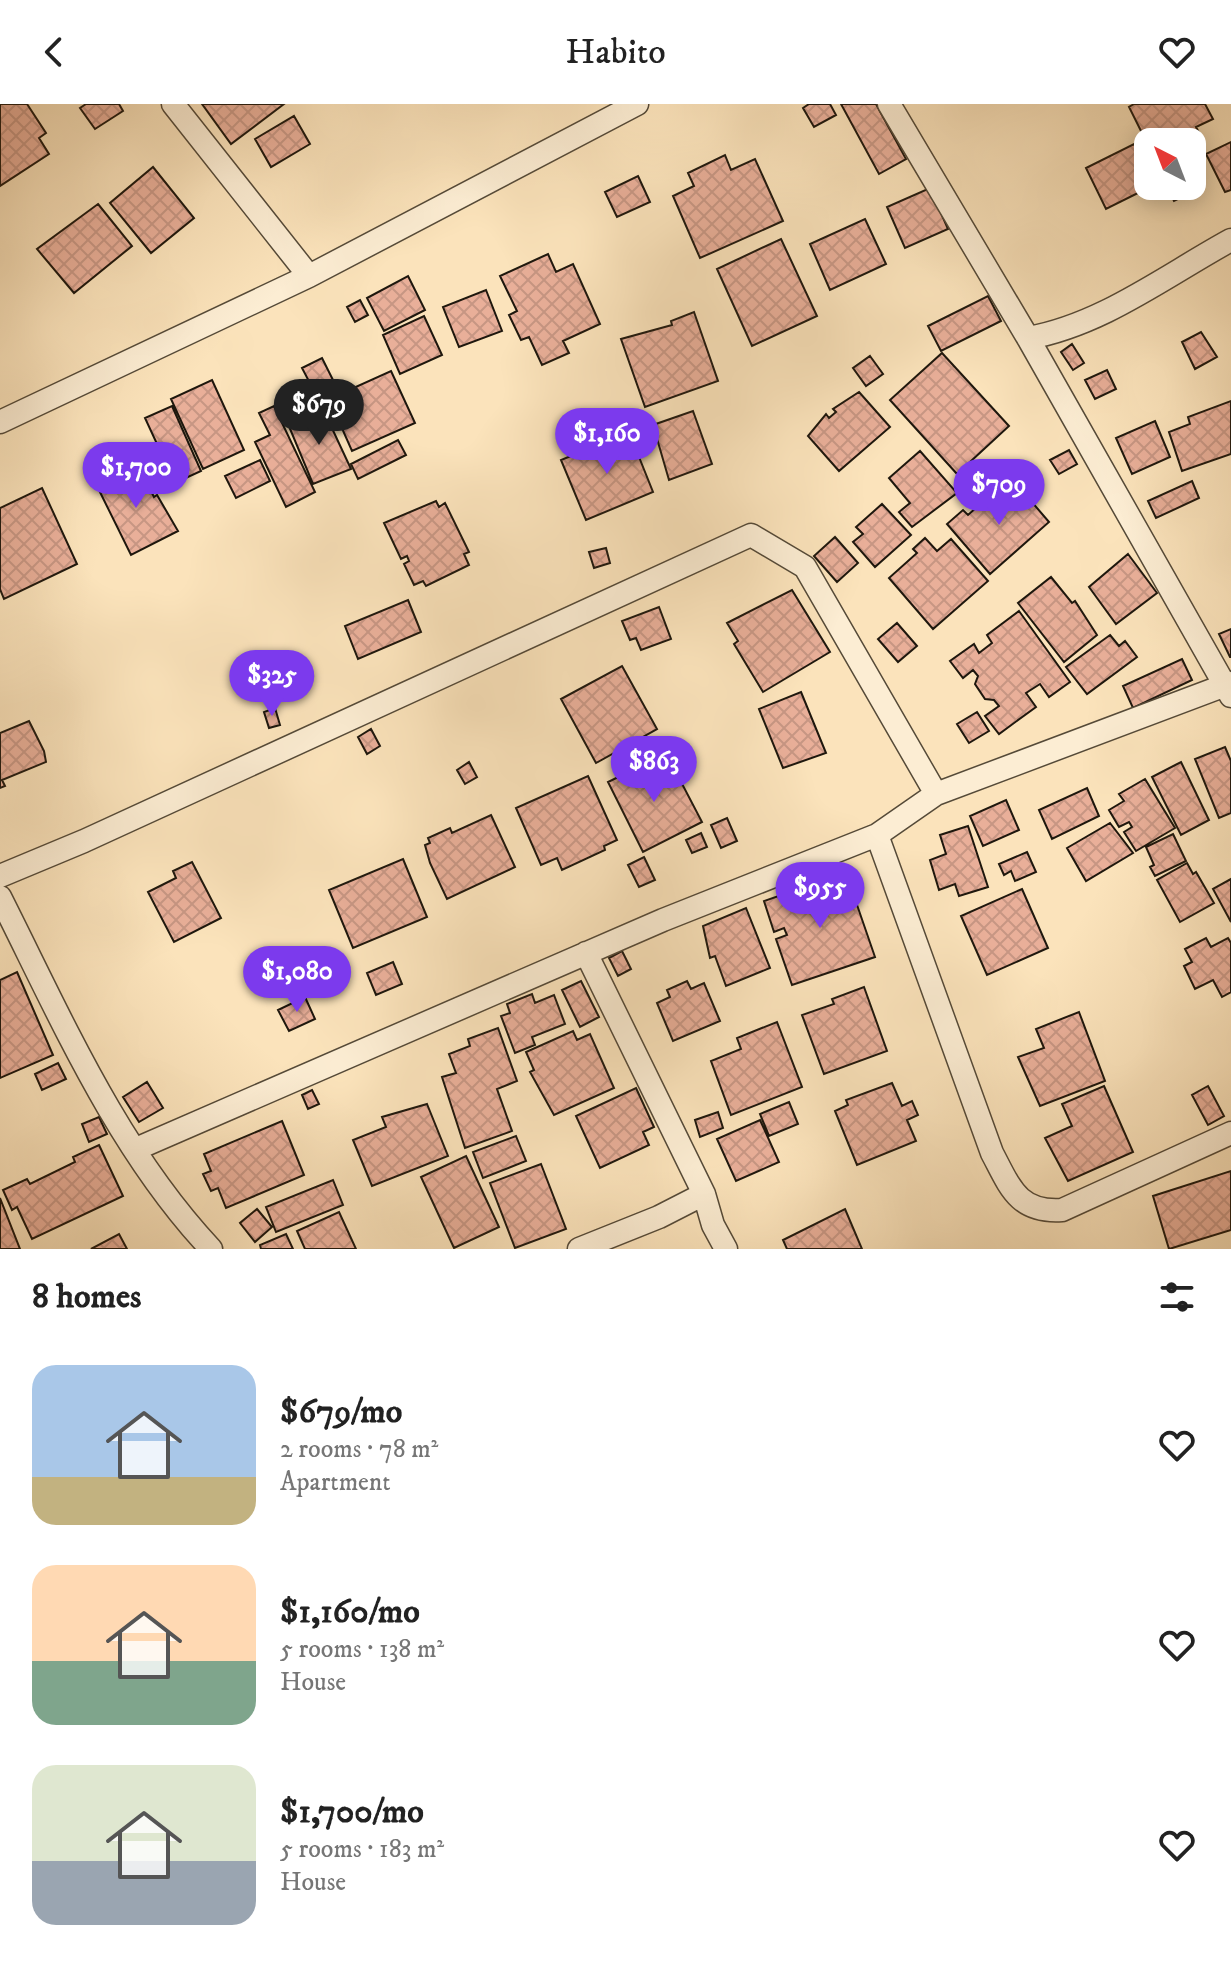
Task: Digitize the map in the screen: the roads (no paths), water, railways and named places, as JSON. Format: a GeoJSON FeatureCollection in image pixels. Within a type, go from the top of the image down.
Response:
{"type":"FeatureCollection","features":[{"type":"Feature","properties":{"kind":"street"},"geometry":{"type":"LineString","coordinates":[[173,104],[309,276]]}},
{"type":"Feature","properties":{"kind":"street"},"geometry":{"type":"LineString","coordinates":[[0,422],[309,276],[637,104]]}},
{"type":"Feature","properties":{"kind":"street"},"geometry":{"type":"LineString","coordinates":[[136,1149],[586,953],[877,835],[936,794],[1229,688],[889,104]]}},
{"type":"Feature","properties":{"kind":"street"},"geometry":{"type":"LineString","coordinates":[[1028,338],[1064,332],[1103,314],[1231,240]]}},
{"type":"Feature","properties":{"kind":"street"},"geometry":{"type":"LineString","coordinates":[[0,876],[84,841],[751,535],[805,567],[936,794]]}},
{"type":"Feature","properties":{"kind":"street"},"geometry":{"type":"LineString","coordinates":[[877,835],[992,1153],[1014,1196],[1042,1211],[1062,1210],[1231,1133]]}},
{"type":"Feature","properties":{"kind":"street"},"geometry":{"type":"LineString","coordinates":[[0,897],[92,1081],[187,1224],[211,1249]]}},
{"type":"Feature","properties":{"kind":"street"},"geometry":{"type":"LineString","coordinates":[[586,953],[704,1194],[713,1225],[726,1249]]}},
{"type":"Feature","properties":{"kind":"street"},"geometry":{"type":"LineString","coordinates":[[579,1249],[659,1217],[704,1194]]}}]}
